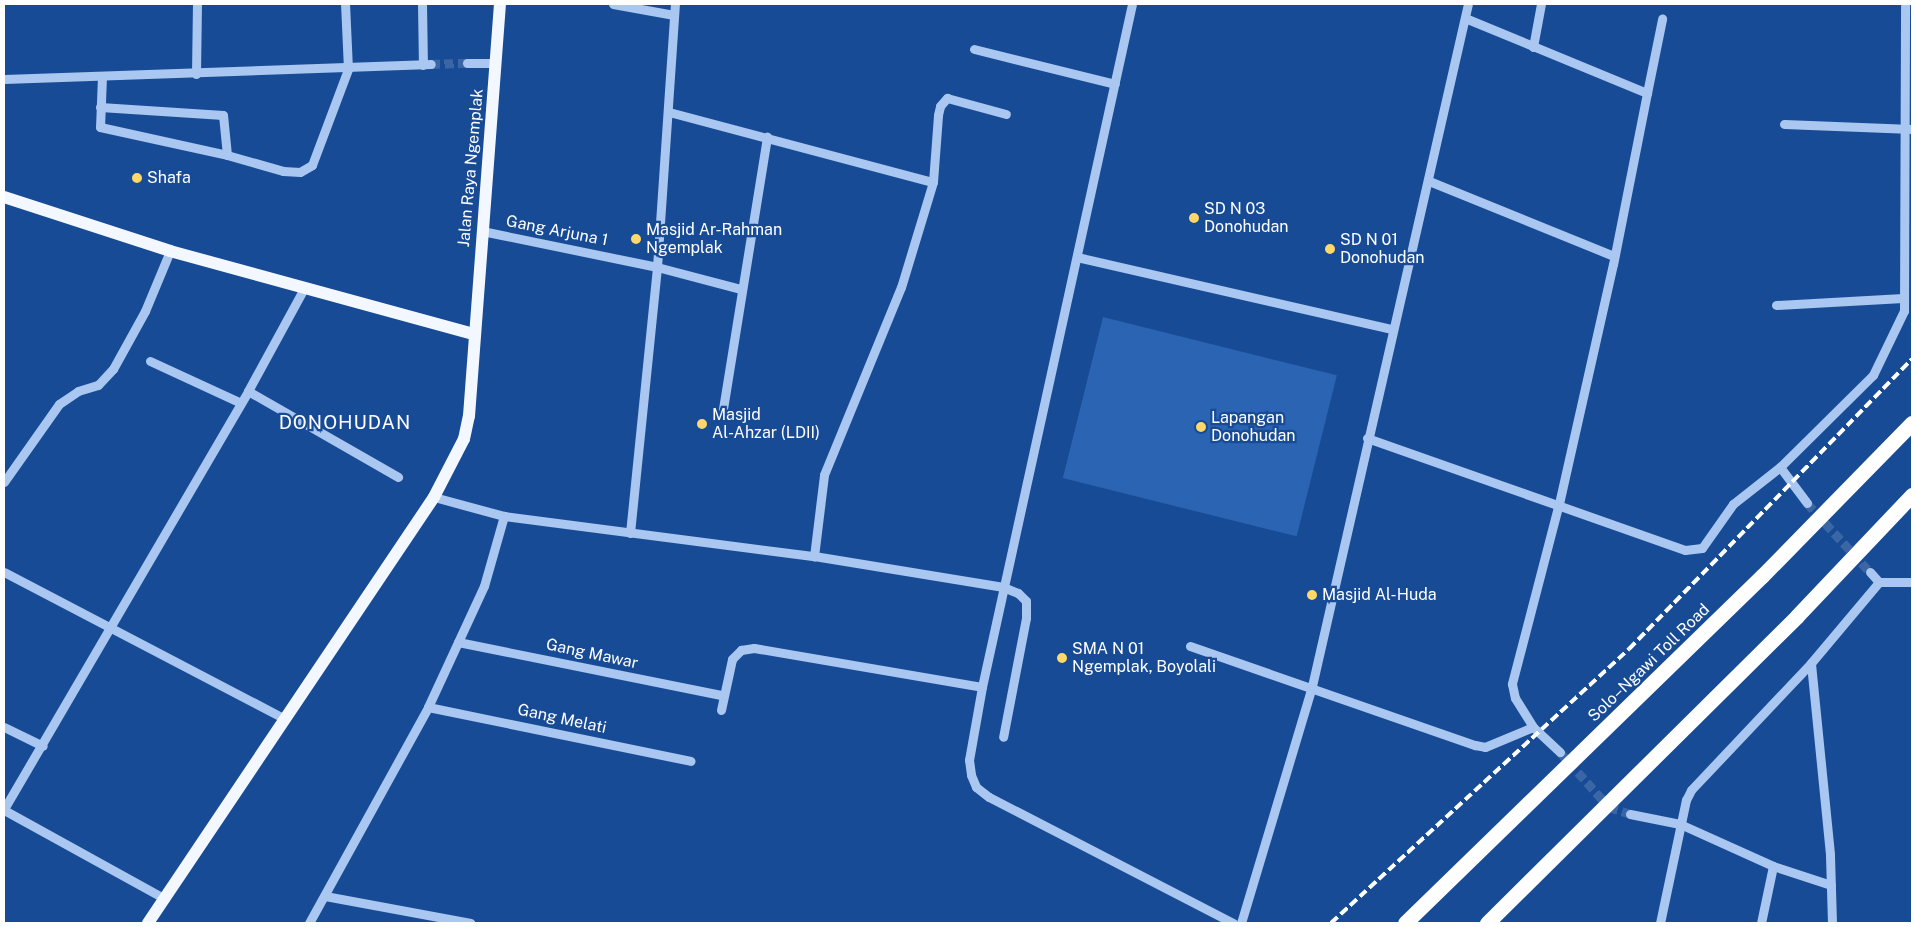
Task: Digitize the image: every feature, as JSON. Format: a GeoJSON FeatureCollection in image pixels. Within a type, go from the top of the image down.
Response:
{"type":"FeatureCollection","features":[{"type":"Feature","properties":{"kind":"highway","name":"Solo–Ngawi Toll Road"},"geometry":{"type":"LineString","coordinates":[[1405,923],[1762,576],[1799,535],[1912,423]]}},
{"type":"Feature","properties":{"kind":"highway"},"geometry":{"type":"LineString","coordinates":[[1487,923],[1797,616],[1912,495]]}},
{"type":"Feature","properties":{"kind":"main road","name":"Jalan Raya Ngemplak"},"geometry":{"type":"LineString","coordinates":[[148,923],[434,497],[464,439],[469,416],[500,4]]}},
{"type":"Feature","properties":{"kind":"main road"},"geometry":{"type":"LineString","coordinates":[[4,196],[170,251],[303,290],[474,334]]}},
{"type":"Feature","properties":{"kind":"street"},"geometry":{"type":"LineString","coordinates":[[196,74],[197,4]]}},
{"type":"Feature","properties":{"kind":"street"},"geometry":{"type":"LineString","coordinates":[[102,76],[100,127],[108,131],[227,155],[283,171],[300,172],[312,165],[348,68],[345,4]]}},
{"type":"Feature","properties":{"kind":"street"},"geometry":{"type":"LineString","coordinates":[[4,79],[196,74],[427,64],[422,4]]}},
{"type":"Feature","properties":{"kind":"street"},"geometry":{"type":"LineString","coordinates":[[613,4],[674,15]]}},
{"type":"Feature","properties":{"kind":"street"},"geometry":{"type":"LineString","coordinates":[[630,532],[656,267],[669,112],[675,4]]}},
{"type":"Feature","properties":{"kind":"street"},"geometry":{"type":"LineString","coordinates":[[1132,4],[1003,587],[969,760],[971,775],[976,787],[989,797],[1232,923]]}},
{"type":"Feature","properties":{"kind":"street"},"geometry":{"type":"LineString","coordinates":[[1242,923],[1312,686],[1391,329],[1429,181],[1468,4]]}},
{"type":"Feature","properties":{"kind":"street"},"geometry":{"type":"LineString","coordinates":[[1533,47],[1541,4]]}},
{"type":"Feature","properties":{"kind":"street"},"geometry":{"type":"LineString","coordinates":[[1367,438],[1559,503],[1685,550],[1702,548],[1733,504],[1780,467],[1873,375],[1908,309],[1903,298],[1908,128],[1905,4]]}},
{"type":"Feature","properties":{"kind":"street"},"geometry":{"type":"LineString","coordinates":[[1465,18],[1647,93]]}},
{"type":"Feature","properties":{"kind":"street"},"geometry":{"type":"LineString","coordinates":[[1560,752],[1533,726],[1516,698],[1512,684],[1559,503],[1614,256],[1662,19]]}},
{"type":"Feature","properties":{"kind":"street"},"geometry":{"type":"LineString","coordinates":[[974,49],[1115,84]]}},
{"type":"Feature","properties":{"kind":"street"},"geometry":{"type":"LineString","coordinates":[[467,63],[495,63]]}},
{"type":"Feature","properties":{"kind":"street"},"geometry":{"type":"LineString","coordinates":[[814,556],[824,475],[901,287],[933,182],[940,106],[947,98],[1006,114]]}},
{"type":"Feature","properties":{"kind":"street"},"geometry":{"type":"LineString","coordinates":[[100,107],[223,115],[227,155]]}},
{"type":"Feature","properties":{"kind":"street"},"geometry":{"type":"LineString","coordinates":[[669,112],[933,182]]}},
{"type":"Feature","properties":{"kind":"street"},"geometry":{"type":"LineString","coordinates":[[1784,124],[1908,128]]}},
{"type":"Feature","properties":{"kind":"street"},"geometry":{"type":"LineString","coordinates":[[722,415],[740,289],[767,137]]}},
{"type":"Feature","properties":{"kind":"street"},"geometry":{"type":"LineString","coordinates":[[1429,181],[1614,256]]}},
{"type":"Feature","properties":{"kind":"street","name":"Gang Arjuna 1"},"geometry":{"type":"LineString","coordinates":[[482,231],[656,267],[740,289]]}},
{"type":"Feature","properties":{"kind":"street"},"geometry":{"type":"LineString","coordinates":[[4,482],[59,404],[78,391],[98,385],[113,369],[145,311],[170,251]]}},
{"type":"Feature","properties":{"kind":"street"},"geometry":{"type":"LineString","coordinates":[[1077,256],[1391,329]]}},
{"type":"Feature","properties":{"kind":"street"},"geometry":{"type":"LineString","coordinates":[[164,899],[4,810],[241,403],[303,290]]}},
{"type":"Feature","properties":{"kind":"street"},"geometry":{"type":"LineString","coordinates":[[1776,304],[1903,298]]}},
{"type":"Feature","properties":{"kind":"street"},"geometry":{"type":"LineString","coordinates":[[150,361],[241,403]]}},
{"type":"Feature","properties":{"kind":"street"},"geometry":{"type":"LineString","coordinates":[[248,390],[398,477]]}},
{"type":"Feature","properties":{"kind":"street"},"geometry":{"type":"LineString","coordinates":[[1780,467],[1807,503]]}},
{"type":"Feature","properties":{"kind":"street"},"geometry":{"type":"LineString","coordinates":[[434,497],[504,516],[814,556],[1003,587],[1018,593],[1026,601],[1026,618],[1003,737]]}},
{"type":"Feature","properties":{"kind":"street"},"geometry":{"type":"LineString","coordinates":[[310,923],[428,707],[484,586],[504,516]]}},
{"type":"Feature","properties":{"kind":"street"},"geometry":{"type":"LineString","coordinates":[[4,572],[285,718]]}},
{"type":"Feature","properties":{"kind":"street"},"geometry":{"type":"LineString","coordinates":[[1870,572],[1879,582],[1912,582]]}},
{"type":"Feature","properties":{"kind":"street"},"geometry":{"type":"LineString","coordinates":[[1660,923],[1686,800],[1706,772],[1811,663],[1879,582]]}},
{"type":"Feature","properties":{"kind":"street","name":"Gang Mawar"},"geometry":{"type":"LineString","coordinates":[[458,642],[720,695]]}},
{"type":"Feature","properties":{"kind":"street"},"geometry":{"type":"LineString","coordinates":[[1190,646],[1312,686],[1458,741],[1485,747],[1533,726]]}},
{"type":"Feature","properties":{"kind":"street"},"geometry":{"type":"LineString","coordinates":[[722,710],[732,659],[741,650],[754,648],[982,687]]}},
{"type":"Feature","properties":{"kind":"street"},"geometry":{"type":"LineString","coordinates":[[1811,663],[1831,885],[1832,923]]}},
{"type":"Feature","properties":{"kind":"street","name":"Gang Melati"},"geometry":{"type":"LineString","coordinates":[[428,707],[691,761]]}},
{"type":"Feature","properties":{"kind":"street"},"geometry":{"type":"LineString","coordinates":[[4,727],[43,746]]}},
{"type":"Feature","properties":{"kind":"street"},"geometry":{"type":"LineString","coordinates":[[1630,814],[1680,824],[1773,866],[1831,885]]}},
{"type":"Feature","properties":{"kind":"street"},"geometry":{"type":"LineString","coordinates":[[1761,923],[1773,866]]}},
{"type":"Feature","properties":{"kind":"street"},"geometry":{"type":"LineString","coordinates":[[325,896],[471,923]]}},
{"type":"Feature","properties":{"kind":"shaded area","name":"Lapangan Donohudan"},"geometry":{"type":"Polygon","coordinates":[[[1103,317],[1337,375],[1297,536],[1063,478],[1103,317]]]}},
{"type":"Feature","properties":{"kind":"tunnel"},"geometry":{"type":"LineString","coordinates":[[431,64],[467,63]]}},
{"type":"Feature","properties":{"kind":"tunnel"},"geometry":{"type":"LineString","coordinates":[[1807,503],[1870,572]]}},
{"type":"Feature","properties":{"kind":"tunnel"},"geometry":{"type":"LineString","coordinates":[[1560,752],[1609,807],[1630,814]]}},
{"type":"Feature","properties":{"kind":"railway"},"geometry":{"type":"LineString","coordinates":[[1331,923],[1629,649],[1912,359]]}},
{"type":"Feature","properties":{"kind":"place","name":"Shafa"},"geometry":{"type":"Point","coordinates":[137,178]}},
{"type":"Feature","properties":{"kind":"place","name":"SD N 03 Donohudan"},"geometry":{"type":"Point","coordinates":[1194,218]}},
{"type":"Feature","properties":{"kind":"place","name":"Masjid Ar-Rahman Ngemplak"},"geometry":{"type":"Point","coordinates":[636,239]}},
{"type":"Feature","properties":{"kind":"place","name":"SD N 01 Donohudan"},"geometry":{"type":"Point","coordinates":[1330,249]}},
{"type":"Feature","properties":{"kind":"place","name":"Masjid Al-Ahzar (LDII)"},"geometry":{"type":"Point","coordinates":[702,424]}},
{"type":"Feature","properties":{"kind":"place","name":"Lapangan Donohudan"},"geometry":{"type":"Point","coordinates":[1201,427]}},
{"type":"Feature","properties":{"kind":"place","name":"Masjid Al-Huda"},"geometry":{"type":"Point","coordinates":[1312,595]}},
{"type":"Feature","properties":{"kind":"place","name":"SMA N 01 Ngemplak, Boyolali"},"geometry":{"type":"Point","coordinates":[1062,658]}},
{"type":"Feature","properties":{"kind":"district","name":"DONOHUDAN"},"geometry":{"type":"Point","coordinates":[345,423]}}]}
